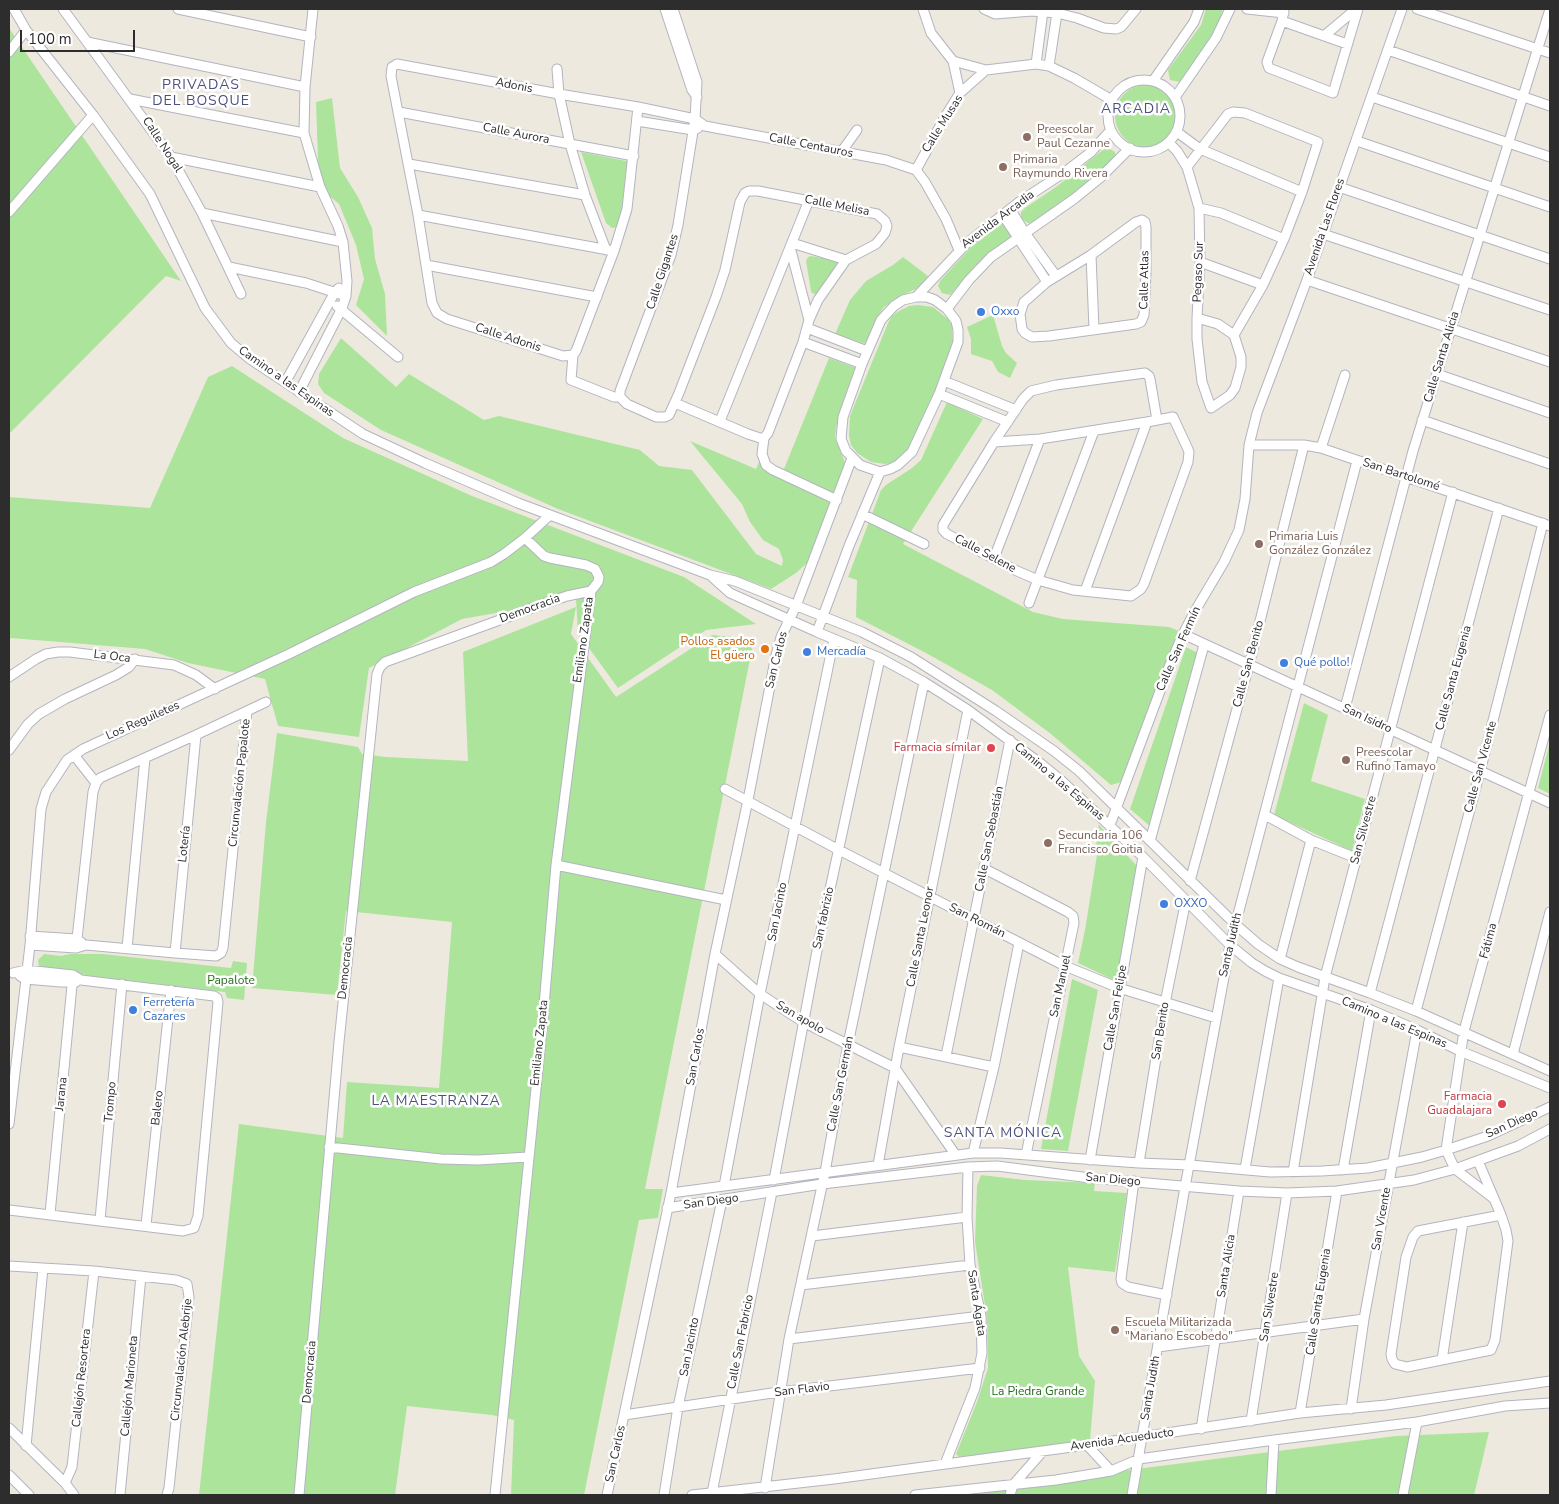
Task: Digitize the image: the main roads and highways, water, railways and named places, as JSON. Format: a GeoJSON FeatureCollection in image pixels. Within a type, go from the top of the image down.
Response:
{"type":"FeatureCollection","features":[{"type":"Feature","properties":{"kind":"place","name":"Preescolar Paul Cezanne"},"geometry":{"type":"Point","coordinates":[1027,137]}},
{"type":"Feature","properties":{"kind":"place","name":"Primaria Raymundo Rivera"},"geometry":{"type":"Point","coordinates":[1003,167]}},
{"type":"Feature","properties":{"kind":"place","name":"Oxxo"},"geometry":{"type":"Point","coordinates":[981,312]}},
{"type":"Feature","properties":{"kind":"place","name":"Primaria Luis González González"},"geometry":{"type":"Point","coordinates":[1259,544]}},
{"type":"Feature","properties":{"kind":"place","name":"Pollos asados El güero"},"geometry":{"type":"Point","coordinates":[765,649]}},
{"type":"Feature","properties":{"kind":"place","name":"Mercadía"},"geometry":{"type":"Point","coordinates":[807,652]}},
{"type":"Feature","properties":{"kind":"place","name":"Qué pollo!"},"geometry":{"type":"Point","coordinates":[1284,663]}},
{"type":"Feature","properties":{"kind":"place","name":"Farmacia símilar"},"geometry":{"type":"Point","coordinates":[991,748]}},
{"type":"Feature","properties":{"kind":"place","name":"Preescolar Rufino Tamayo"},"geometry":{"type":"Point","coordinates":[1346,760]}},
{"type":"Feature","properties":{"kind":"place","name":"Secundaria 106 Francisco Goitia"},"geometry":{"type":"Point","coordinates":[1048,843]}},
{"type":"Feature","properties":{"kind":"place","name":"OXXO"},"geometry":{"type":"Point","coordinates":[1164,904]}},
{"type":"Feature","properties":{"kind":"place","name":"Ferretería Cazares"},"geometry":{"type":"Point","coordinates":[133,1010]}},
{"type":"Feature","properties":{"kind":"place","name":"Farmacia Guadalajara"},"geometry":{"type":"Point","coordinates":[1502,1104]}},
{"type":"Feature","properties":{"kind":"place","name":"Escuela Militarizada \"Mariano Escobedo\""},"geometry":{"type":"Point","coordinates":[1115,1330]}},
{"type":"Feature","properties":{"kind":"district","name":"PRIVADAS DEL BOSQUE"},"geometry":{"type":"Point","coordinates":[201,94]}},
{"type":"Feature","properties":{"kind":"district","name":"ARCADIA"},"geometry":{"type":"Point","coordinates":[1136,110]}},
{"type":"Feature","properties":{"kind":"district","name":"LA MAESTRANZA"},"geometry":{"type":"Point","coordinates":[436,1102]}},
{"type":"Feature","properties":{"kind":"district","name":"SANTA MÓNICA"},"geometry":{"type":"Point","coordinates":[1003,1134]}},
{"type":"Feature","properties":{"kind":"park label","name":"Papalote"},"geometry":{"type":"Point","coordinates":[231,981]}},
{"type":"Feature","properties":{"kind":"park label","name":"La Piedra Grande"},"geometry":{"type":"Point","coordinates":[1038,1392]}}]}
